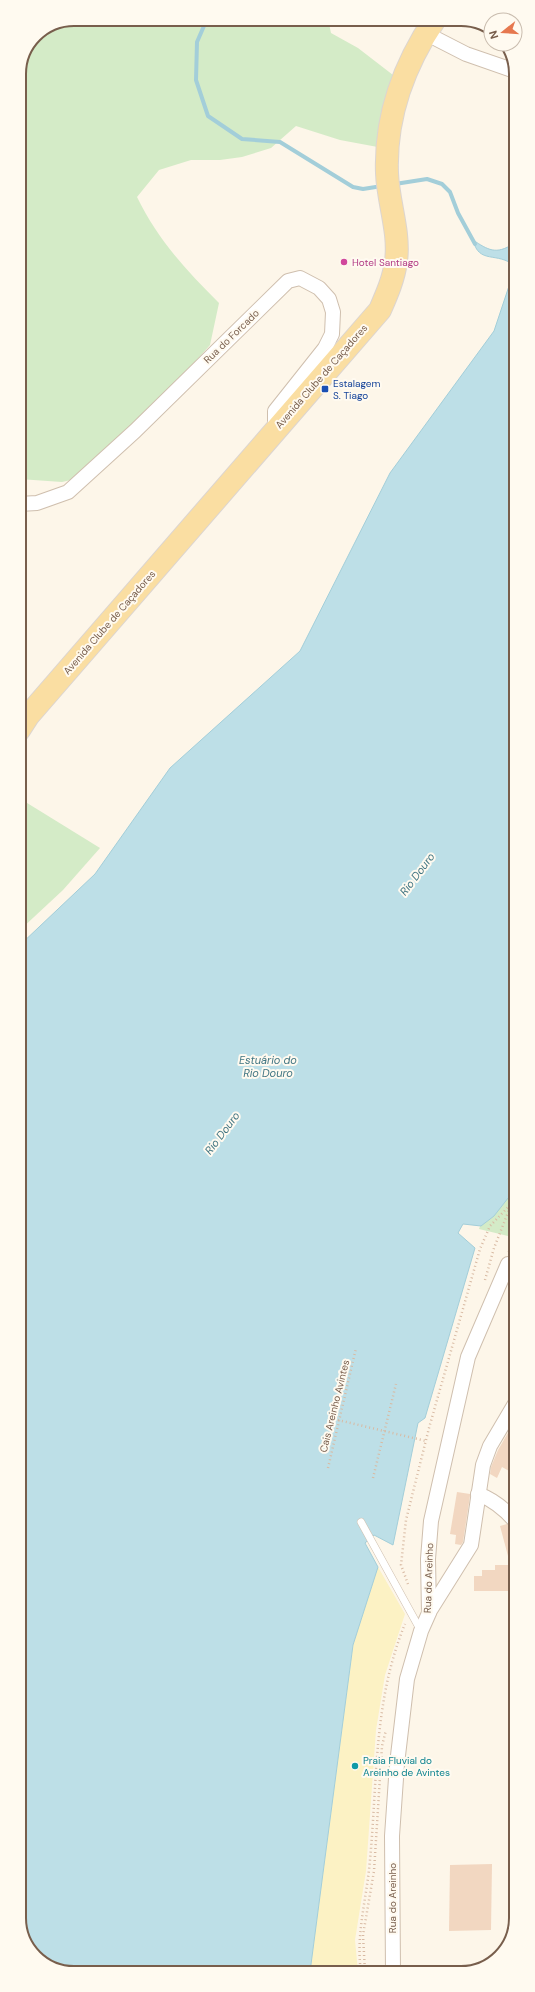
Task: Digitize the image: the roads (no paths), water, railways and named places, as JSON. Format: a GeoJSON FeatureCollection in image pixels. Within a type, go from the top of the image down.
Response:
{"type":"FeatureCollection","features":[{"type":"Feature","properties":{"kind":"main road","name":"Avenida Clube de Caçadores"},"geometry":{"type":"LineString","coordinates":[[26,719],[275,429],[380,310],[390,287],[396,260],[395,230],[389,197],[387,174],[388,143],[395,107],[405,71],[430,26]]}},
{"type":"Feature","properties":{"kind":"street"},"geometry":{"type":"LineString","coordinates":[[430,26],[466,54],[508,69]]}},
{"type":"Feature","properties":{"kind":"street","name":"Rua do Forcado"},"geometry":{"type":"LineString","coordinates":[[26,504],[37,503],[68,492],[135,431],[288,281],[300,278],[319,288],[329,299],[333,312],[332,334],[326,348],[275,411],[275,429]]}},
{"type":"Feature","properties":{"kind":"street","name":"Rua do Areinho"},"geometry":{"type":"LineString","coordinates":[[393,1966],[392,1836],[397,1764],[407,1679],[421,1631],[429,1613],[428,1559],[431,1520],[468,1356],[508,1264]]}},
{"type":"Feature","properties":{"kind":"street"},"geometry":{"type":"LineString","coordinates":[[429,1613],[471,1545],[483,1465],[490,1446],[509,1414]]}},
{"type":"Feature","properties":{"kind":"street"},"geometry":{"type":"LineString","coordinates":[[478,1494],[492,1499],[509,1514]]}},
{"type":"Feature","properties":{"kind":"lane"},"geometry":{"type":"LineString","coordinates":[[361,1522],[421,1631]]}},
{"type":"Feature","properties":{"kind":"water"},"geometry":{"type":"Polygon","coordinates":[[[473,240],[492,250],[509,246],[509,263],[502,259],[484,255],[476,248],[473,240]]]}},
{"type":"Feature","properties":{"kind":"water","name":"Estuário do Rio Douro"},"geometry":{"type":"Polygon","coordinates":[[[509,286],[509,1197],[494,1216],[481,1226],[463,1224],[458,1233],[475,1248],[425,1418],[418,1423],[393,1545],[374,1535],[365,1543],[378,1567],[353,1645],[311,1966],[65,1965],[47,1958],[38,1950],[32,1942],[27,1927],[26,1918],[26,939],[95,874],[170,768],[300,651],[390,473],[494,331],[509,286]]]}},
{"type":"Feature","properties":{"kind":"waterway"},"geometry":{"type":"LineString","coordinates":[[204,26],[197,42],[196,80],[208,116],[242,139],[280,142],[353,187],[363,189],[382,186]]}},
{"type":"Feature","properties":{"kind":"waterway"},"geometry":{"type":"LineString","coordinates":[[395,184],[427,179],[442,184],[450,192],[458,213],[475,244]]}},
{"type":"Feature","properties":{"kind":"place","name":"Hotel Santiago"},"geometry":{"type":"Point","coordinates":[344,262]}},
{"type":"Feature","properties":{"kind":"place","name":"Estalagem S. Tiago"},"geometry":{"type":"Point","coordinates":[325,389]}},
{"type":"Feature","properties":{"kind":"place","name":"Praia Fluvial do Areinho de Avintes"},"geometry":{"type":"Point","coordinates":[355,1766]}},
{"type":"Feature","properties":{"kind":"water label","name":"Rio Douro"},"geometry":{"type":"Point","coordinates":[417,874]}},
{"type":"Feature","properties":{"kind":"water label","name":"Rio Douro"},"geometry":{"type":"Point","coordinates":[222,1133]}}]}
